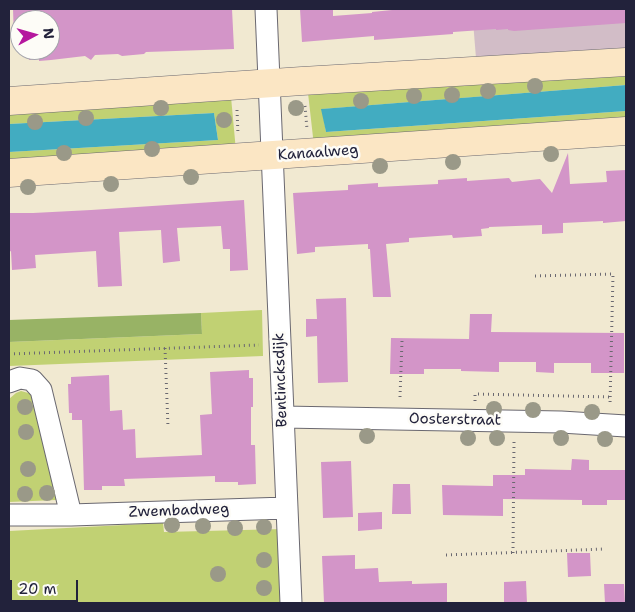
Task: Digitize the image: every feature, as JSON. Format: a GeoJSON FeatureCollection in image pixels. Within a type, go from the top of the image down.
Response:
{"type":"FeatureCollection","features":[{"type":"Feature","properties":{"kind":"street","name":"Bentincksdijk"},"geometry":{"type":"LineString","coordinates":[[266,9],[286,508],[292,603]]}},
{"type":"Feature","properties":{"kind":"street"},"geometry":{"type":"LineString","coordinates":[[9,101],[269,83],[626,62]]}},
{"type":"Feature","properties":{"kind":"street","name":"Kanaalweg"},"geometry":{"type":"LineString","coordinates":[[9,173],[626,131]]}},
{"type":"Feature","properties":{"kind":"street"},"geometry":{"type":"LineString","coordinates":[[9,382],[20,378],[32,380],[41,390],[72,515]]}},
{"type":"Feature","properties":{"kind":"street","name":"Oosterstraat"},"geometry":{"type":"LineString","coordinates":[[283,417],[514,422],[622,416]]}},
{"type":"Feature","properties":{"kind":"street","name":"Zwembadweg"},"geometry":{"type":"LineString","coordinates":[[9,515],[72,515],[286,508]]}},
{"type":"Feature","properties":{"kind":"path"},"geometry":{"type":"LineString","coordinates":[[302,81],[308,153]]}},
{"type":"Feature","properties":{"kind":"path"},"geometry":{"type":"LineString","coordinates":[[235,86],[240,158]]}},
{"type":"Feature","properties":{"kind":"path"},"geometry":{"type":"LineString","coordinates":[[535,276],[613,274],[610,407],[622,416]]}},
{"type":"Feature","properties":{"kind":"path"},"geometry":{"type":"LineString","coordinates":[[399,403],[402,341]]}},
{"type":"Feature","properties":{"kind":"path"},"geometry":{"type":"LineString","coordinates":[[9,354],[280,344]]}},
{"type":"Feature","properties":{"kind":"path"},"geometry":{"type":"LineString","coordinates":[[165,348],[168,427]]}},
{"type":"Feature","properties":{"kind":"path"},"geometry":{"type":"LineString","coordinates":[[513,552],[514,422]]}},
{"type":"Feature","properties":{"kind":"path"},"geometry":{"type":"LineString","coordinates":[[446,555],[605,549]]}},
{"type":"Feature","properties":{"kind":"shaded area"},"geometry":{"type":"Polygon","coordinates":[[[472,9],[626,9],[626,49],[476,58],[472,9]]]}},
{"type":"Feature","properties":{"kind":"green space"},"geometry":{"type":"Polygon","coordinates":[[[626,70],[626,85],[322,109],[326,132],[626,111],[626,125],[314,146],[308,93],[626,70]]]}},
{"type":"Feature","properties":{"kind":"green space"},"geometry":{"type":"Polygon","coordinates":[[[231,97],[236,151],[9,167],[9,152],[218,140],[214,113],[9,124],[9,111],[231,97]]]}},
{"type":"Feature","properties":{"kind":"green space"},"geometry":{"type":"Polygon","coordinates":[[[262,310],[263,356],[9,366],[9,342],[202,334],[201,313],[262,310]]]}},
{"type":"Feature","properties":{"kind":"green space"},"geometry":{"type":"Polygon","coordinates":[[[201,313],[202,334],[9,342],[9,320],[201,313]]]}},
{"type":"Feature","properties":{"kind":"green space"},"geometry":{"type":"Polygon","coordinates":[[[21,391],[32,394],[56,486],[56,500],[9,502],[9,399],[21,391]]]}},
{"type":"Feature","properties":{"kind":"green space"},"geometry":{"type":"Polygon","coordinates":[[[163,523],[164,532],[284,529],[286,603],[9,603],[9,531],[163,523]]]}},
{"type":"Feature","properties":{"kind":"water"},"geometry":{"type":"Polygon","coordinates":[[[626,85],[626,111],[326,132],[321,109],[626,85]]]}},
{"type":"Feature","properties":{"kind":"water"},"geometry":{"type":"Polygon","coordinates":[[[214,113],[218,140],[9,152],[9,124],[214,113]]]}},
{"type":"Feature","properties":{"kind":"building"},"geometry":{"type":"Polygon","coordinates":[[[232,9],[234,49],[146,52],[144,54],[122,56],[118,54],[95,55],[91,60],[85,56],[60,59],[60,10],[13,10],[232,9]]]}},
{"type":"Feature","properties":{"kind":"building"},"geometry":{"type":"Polygon","coordinates":[[[300,9],[333,9],[333,16],[372,13],[392,9],[626,9],[626,23],[514,31],[496,29],[374,40],[374,36],[302,42],[300,9]]]}},
{"type":"Feature","properties":{"kind":"building"},"geometry":{"type":"Polygon","coordinates":[[[568,153],[570,184],[607,182],[606,171],[626,170],[626,221],[563,223],[563,233],[542,234],[542,225],[489,227],[481,229],[482,236],[453,238],[452,235],[409,238],[409,242],[386,244],[391,297],[373,297],[370,249],[368,249],[368,244],[315,247],[315,252],[297,254],[293,193],[348,190],[348,185],[378,183],[378,187],[438,184],[438,180],[467,178],[467,181],[509,178],[512,182],[540,179],[552,193],[568,153]]]}},
{"type":"Feature","properties":{"kind":"building"},"geometry":{"type":"Polygon","coordinates":[[[244,200],[248,270],[230,271],[230,249],[223,249],[221,226],[177,228],[180,261],[163,263],[161,230],[119,232],[122,286],[98,287],[96,251],[35,255],[36,268],[12,270],[11,251],[9,252],[9,213],[91,210],[244,200]]]}},
{"type":"Feature","properties":{"kind":"building"},"geometry":{"type":"Polygon","coordinates":[[[346,298],[348,382],[318,383],[317,336],[306,337],[306,319],[317,319],[316,299],[346,298]]]}},
{"type":"Feature","properties":{"kind":"building"},"geometry":{"type":"Polygon","coordinates":[[[470,314],[492,314],[491,332],[624,333],[624,373],[591,373],[591,363],[554,363],[554,373],[536,372],[536,362],[499,362],[499,372],[424,369],[424,374],[390,374],[391,338],[469,339],[470,314]]]}},
{"type":"Feature","properties":{"kind":"building"},"geometry":{"type":"Polygon","coordinates":[[[249,370],[249,378],[253,378],[251,445],[255,445],[256,484],[238,485],[238,482],[215,482],[215,476],[124,479],[125,486],[102,486],[102,490],[84,490],[82,420],[72,420],[72,413],[69,413],[68,384],[71,384],[71,377],[109,375],[110,411],[122,410],[123,430],[135,429],[136,458],[202,455],[200,415],[212,414],[210,372],[249,370]]]}},
{"type":"Feature","properties":{"kind":"building"},"geometry":{"type":"Polygon","coordinates":[[[572,459],[589,460],[589,470],[626,470],[626,500],[607,500],[607,505],[582,505],[582,500],[503,499],[503,516],[443,515],[442,485],[493,486],[493,475],[525,475],[525,469],[571,470],[572,459]]]}},
{"type":"Feature","properties":{"kind":"building"},"geometry":{"type":"Polygon","coordinates":[[[351,461],[353,517],[323,518],[321,462],[351,461]]]}},
{"type":"Feature","properties":{"kind":"building"},"geometry":{"type":"Polygon","coordinates":[[[393,484],[410,484],[411,514],[392,514],[393,484]]]}},
{"type":"Feature","properties":{"kind":"building"},"geometry":{"type":"Polygon","coordinates":[[[382,512],[382,529],[358,531],[358,513],[382,512]]]}},
{"type":"Feature","properties":{"kind":"building"},"geometry":{"type":"Polygon","coordinates":[[[567,553],[590,553],[591,576],[568,577],[567,553]]]}},
{"type":"Feature","properties":{"kind":"building"},"geometry":{"type":"Polygon","coordinates":[[[355,555],[355,569],[378,568],[379,582],[412,581],[412,584],[447,583],[447,603],[324,603],[322,556],[355,555]]]}},
{"type":"Feature","properties":{"kind":"building"},"geometry":{"type":"Polygon","coordinates":[[[526,581],[527,603],[504,603],[504,582],[526,581]]]}},
{"type":"Feature","properties":{"kind":"building"},"geometry":{"type":"Polygon","coordinates":[[[604,584],[624,584],[625,603],[605,603],[604,584]]]}}]}
